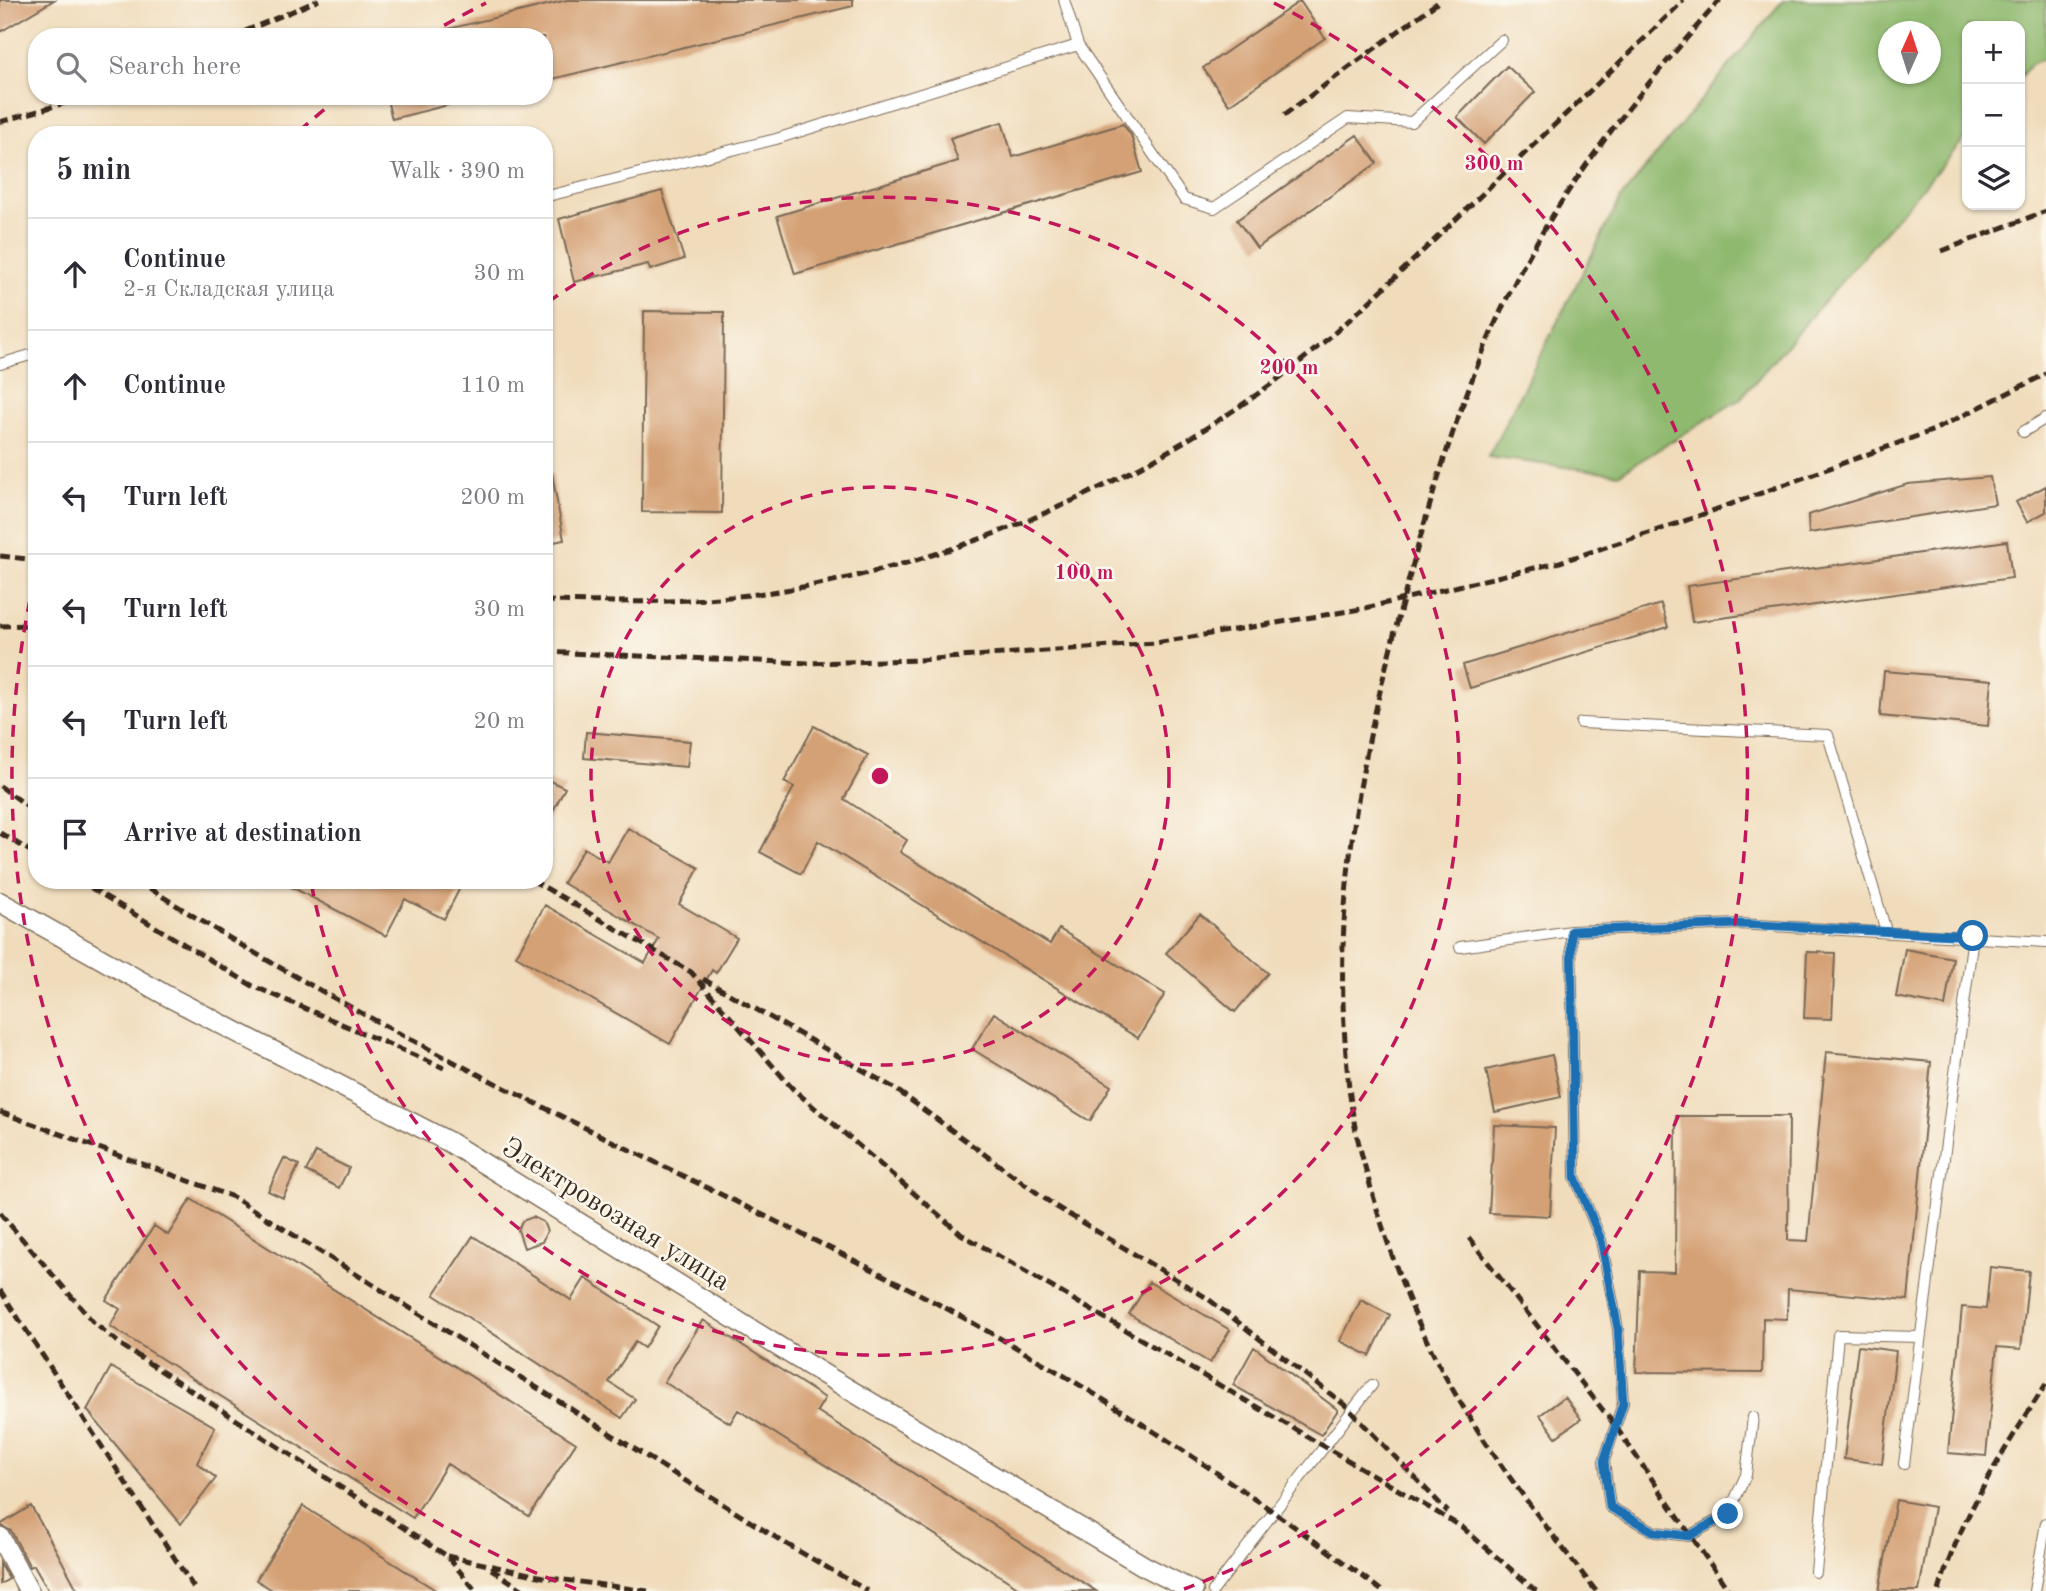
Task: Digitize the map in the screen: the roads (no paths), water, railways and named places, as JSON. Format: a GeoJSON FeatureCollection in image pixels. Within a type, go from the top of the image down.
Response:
{"type":"FeatureCollection","features":[{"type":"Feature","properties":{"kind":"street","name":"Электровозная улица"},"geometry":{"type":"LineString","coordinates":[[0,902],[169,997],[449,1142],[810,1366],[1144,1566],[1193,1591]]}},
{"type":"Feature","properties":{"kind":"street"},"geometry":{"type":"LineString","coordinates":[[0,1536],[29,1591]]}},
{"type":"Feature","properties":{"kind":"lane"},"geometry":{"type":"LineString","coordinates":[[1064,0],[1078,45],[1185,199],[1214,208],[1348,118],[1412,122],[1502,40]]}},
{"type":"Feature","properties":{"kind":"lane"},"geometry":{"type":"LineString","coordinates":[[553,195],[776,139],[1078,45]]}},
{"type":"Feature","properties":{"kind":"lane"},"geometry":{"type":"LineString","coordinates":[[0,364],[28,356]]}},
{"type":"Feature","properties":{"kind":"lane"},"geometry":{"type":"LineString","coordinates":[[2023,432],[2046,418]]}},
{"type":"Feature","properties":{"kind":"lane"},"geometry":{"type":"LineString","coordinates":[[1581,723],[1828,735],[1886,931]]}},
{"type":"Feature","properties":{"kind":"lane"},"geometry":{"type":"LineString","coordinates":[[1460,947],[1571,931],[1739,924],[2046,942]]}},
{"type":"Feature","properties":{"kind":"lane"},"geometry":{"type":"LineString","coordinates":[[1571,931],[1575,1177],[1601,1240],[1618,1329],[1623,1403],[1604,1461],[1610,1507],[1655,1532],[1689,1536],[1728,1514],[1746,1475],[1753,1417]]}},
{"type":"Feature","properties":{"kind":"lane"},"geometry":{"type":"LineString","coordinates":[[1904,1464],[1973,936]]}},
{"type":"Feature","properties":{"kind":"lane"},"geometry":{"type":"LineString","coordinates":[[1816,1572],[1838,1335],[1920,1337]]}},
{"type":"Feature","properties":{"kind":"lane"},"geometry":{"type":"LineString","coordinates":[[1213,1591],[1372,1385]]}},
{"type":"Feature","properties":{"kind":"lane"},"geometry":{"type":"LineString","coordinates":[[2034,1591],[2046,1523]]}},
{"type":"Feature","properties":{"kind":"railway"},"geometry":{"type":"LineString","coordinates":[[252,28],[319,0]]}},
{"type":"Feature","properties":{"kind":"railway"},"geometry":{"type":"LineString","coordinates":[[1284,115],[1441,0]]}},
{"type":"Feature","properties":{"kind":"railway"},"geometry":{"type":"LineString","coordinates":[[553,601],[645,602],[706,599],[777,591],[847,578],[918,560],[987,536],[1055,509],[1120,477],[1243,404],[1299,363],[1401,271],[1684,0]]}},
{"type":"Feature","properties":{"kind":"railway"},"geometry":{"type":"LineString","coordinates":[[1596,1591],[1519,1490],[1465,1410],[1419,1325],[1395,1263],[1365,1168],[1351,1100],[1343,981],[1344,923],[1357,808],[1379,695],[1430,505],[1455,426],[1484,349],[1518,276],[1561,202],[1610,132],[1720,0]]}},
{"type":"Feature","properties":{"kind":"railway"},"geometry":{"type":"LineString","coordinates":[[0,122],[58,105]]}},
{"type":"Feature","properties":{"kind":"railway"},"geometry":{"type":"LineString","coordinates":[[1942,251],[2046,211]]}},
{"type":"Feature","properties":{"kind":"railway"},"geometry":{"type":"LineString","coordinates":[[553,652],[808,663],[919,660],[1155,643],[1361,609],[1560,562],[1679,523],[1934,430],[2046,374]]}},
{"type":"Feature","properties":{"kind":"railway"},"geometry":{"type":"LineString","coordinates":[[0,556],[28,559]]}},
{"type":"Feature","properties":{"kind":"railway"},"geometry":{"type":"LineString","coordinates":[[0,626],[28,625]]}},
{"type":"Feature","properties":{"kind":"railway"},"geometry":{"type":"LineString","coordinates":[[0,786],[28,806]]}},
{"type":"Feature","properties":{"kind":"railway"},"geometry":{"type":"LineString","coordinates":[[0,833],[28,850]]}},
{"type":"Feature","properties":{"kind":"railway"},"geometry":{"type":"LineString","coordinates":[[93,889],[253,986],[444,1068]]}},
{"type":"Feature","properties":{"kind":"railway"},"geometry":{"type":"LineString","coordinates":[[151,889],[227,937],[413,1040],[954,1312],[1142,1424],[1264,1505],[1382,1591]]}},
{"type":"Feature","properties":{"kind":"railway"},"geometry":{"type":"LineString","coordinates":[[548,889],[691,972],[793,1089],[961,1234],[1462,1527],[1536,1591]]}},
{"type":"Feature","properties":{"kind":"railway"},"geometry":{"type":"LineString","coordinates":[[703,979],[894,1088],[1055,1206],[1207,1298],[1346,1406],[1448,1512]]}},
{"type":"Feature","properties":{"kind":"railway"},"geometry":{"type":"LineString","coordinates":[[0,1112],[233,1197],[783,1542],[868,1591]]}},
{"type":"Feature","properties":{"kind":"railway"},"geometry":{"type":"LineString","coordinates":[[0,1213],[94,1323],[124,1347],[447,1556],[476,1591]]}},
{"type":"Feature","properties":{"kind":"railway"},"geometry":{"type":"LineString","coordinates":[[1469,1238],[1616,1427],[1729,1591]]}},
{"type":"Feature","properties":{"kind":"railway"},"geometry":{"type":"LineString","coordinates":[[0,1290],[196,1591]]}},
{"type":"Feature","properties":{"kind":"railway"},"geometry":{"type":"LineString","coordinates":[[1939,1591],[1971,1510],[2046,1384]]}},
{"type":"Feature","properties":{"kind":"railway"},"geometry":{"type":"LineString","coordinates":[[447,1556],[543,1577],[648,1591]]}},
{"type":"Feature","properties":{"kind":"railway"},"geometry":{"type":"LineString","coordinates":[[491,1569],[525,1591]]}}]}
